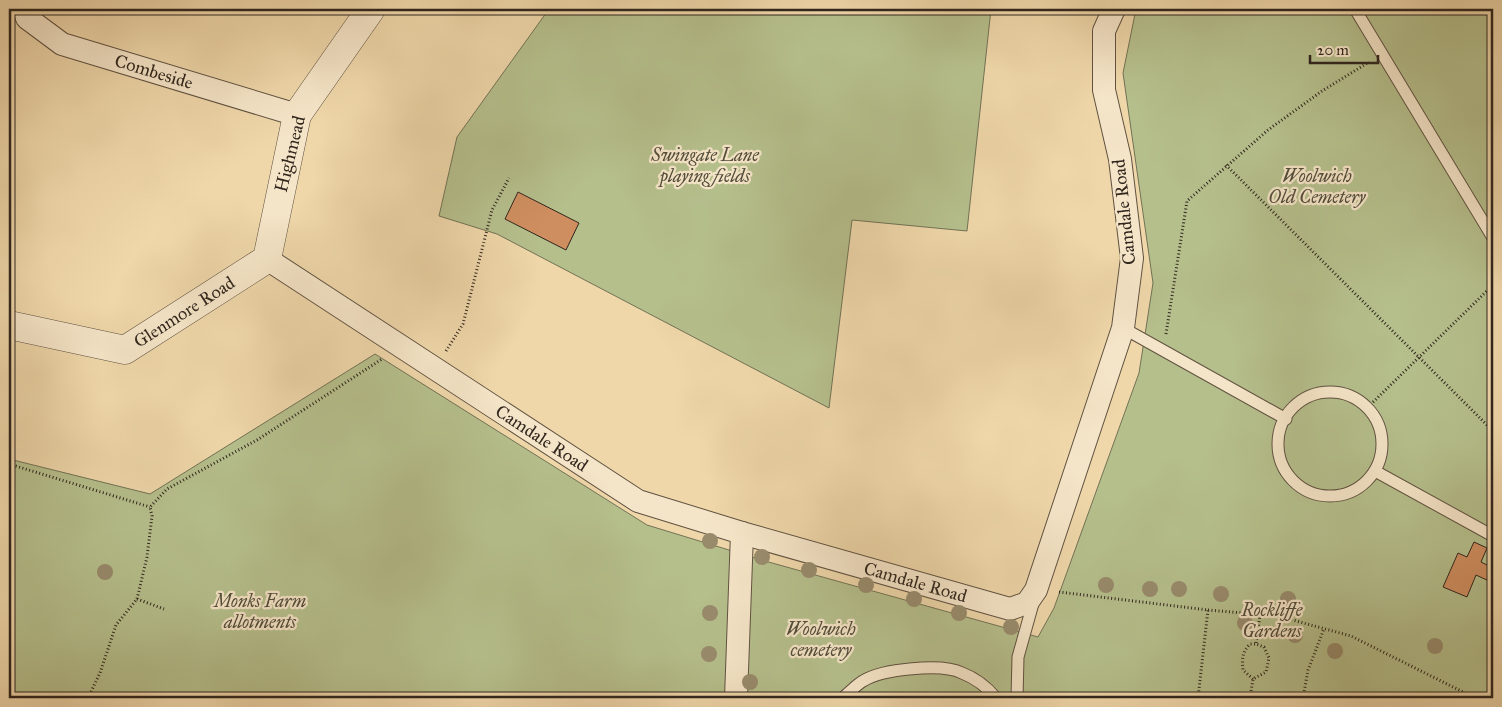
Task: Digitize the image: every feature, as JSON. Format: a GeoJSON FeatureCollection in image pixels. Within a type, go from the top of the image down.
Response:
{"type":"FeatureCollection","features":[{"type":"Feature","properties":{"kind":"street","name":"Combeside"},"geometry":{"type":"LineString","coordinates":[[24,9],[27,18],[62,44],[297,115]]}},
{"type":"Feature","properties":{"kind":"street","name":"Highmead"},"geometry":{"type":"LineString","coordinates":[[267,259],[297,115],[371,9]]}},
{"type":"Feature","properties":{"kind":"street","name":"Camdale Road"},"geometry":{"type":"LineString","coordinates":[[267,259],[638,501],[742,534],[1010,609],[1027,603],[1036,590],[1123,328],[1132,258],[1120,159],[1104,90],[1104,31],[1114,9]]}},
{"type":"Feature","properties":{"kind":"street","name":"Glenmore Road"},"geometry":{"type":"LineString","coordinates":[[9,325],[126,350],[267,259]]}},
{"type":"Feature","properties":{"kind":"street"},"geometry":{"type":"LineString","coordinates":[[736,698],[742,534]]}},
{"type":"Feature","properties":{"kind":"lane"},"geometry":{"type":"LineString","coordinates":[[1355,9],[1493,238]]}},
{"type":"Feature","properties":{"kind":"lane"},"geometry":{"type":"LineString","coordinates":[[1123,328],[1163,353],[1286,419]]}},
{"type":"Feature","properties":{"kind":"lane"},"geometry":{"type":"LineString","coordinates":[[1338,392],[1354,397],[1368,408],[1378,422],[1382,438],[1382,456],[1375,471],[1364,484],[1349,493],[1332,497],[1315,494],[1300,486],[1288,474],[1280,459],[1278,442],[1286,419],[1291,410],[1304,399],[1320,393],[1338,392]]}},
{"type":"Feature","properties":{"kind":"lane"},"geometry":{"type":"LineString","coordinates":[[1375,471],[1493,536]]}},
{"type":"Feature","properties":{"kind":"lane"},"geometry":{"type":"LineString","coordinates":[[1017,698],[1018,658],[1036,590]]}},
{"type":"Feature","properties":{"kind":"lane"},"geometry":{"type":"LineString","coordinates":[[842,698],[863,681],[888,672],[925,668],[960,672],[983,685],[996,698]]}},
{"type":"Feature","properties":{"kind":"path"},"geometry":{"type":"LineString","coordinates":[[1163,353],[1187,201],[1268,130],[1322,91],[1382,54]]}},
{"type":"Feature","properties":{"kind":"path"},"geometry":{"type":"LineString","coordinates":[[1226,165],[1493,431]]}},
{"type":"Feature","properties":{"kind":"path"},"geometry":{"type":"LineString","coordinates":[[435,368],[463,324],[492,210],[509,178]]}},
{"type":"Feature","properties":{"kind":"path"},"geometry":{"type":"LineString","coordinates":[[1368,408],[1493,285]]}},
{"type":"Feature","properties":{"kind":"path"},"geometry":{"type":"LineString","coordinates":[[150,507],[167,489],[257,440],[401,346]]}},
{"type":"Feature","properties":{"kind":"path"},"geometry":{"type":"LineString","coordinates":[[9,464],[150,507]]}},
{"type":"Feature","properties":{"kind":"path"},"geometry":{"type":"LineString","coordinates":[[88,698],[100,673],[116,625],[137,599],[147,557],[152,516],[150,507]]}},
{"type":"Feature","properties":{"kind":"path"},"geometry":{"type":"LineString","coordinates":[[1036,590],[1208,610],[1278,616],[1351,636],[1475,698]]}},
{"type":"Feature","properties":{"kind":"path"},"geometry":{"type":"LineString","coordinates":[[137,599],[164,608]]}},
{"type":"Feature","properties":{"kind":"path"},"geometry":{"type":"LineString","coordinates":[[1198,698],[1208,610]]}},
{"type":"Feature","properties":{"kind":"path"},"geometry":{"type":"LineString","coordinates":[[1256,644],[1260,615]]}},
{"type":"Feature","properties":{"kind":"path"},"geometry":{"type":"LineString","coordinates":[[1303,698],[1308,670],[1324,629]]}},
{"type":"Feature","properties":{"kind":"path"},"geometry":{"type":"LineString","coordinates":[[1250,644],[1256,644],[1264,647],[1269,658],[1266,672],[1253,679],[1243,670],[1242,660],[1245,650],[1250,644]]}},
{"type":"Feature","properties":{"kind":"path"},"geometry":{"type":"LineString","coordinates":[[1250,698],[1253,679]]}},
{"type":"Feature","properties":{"kind":"green space","name":"Swingate Lane playing fields"},"geometry":{"type":"Polygon","coordinates":[[[549,9],[991,9],[967,231],[852,220],[829,408],[497,234],[439,216],[457,137],[549,9]]]}},
{"type":"Feature","properties":{"kind":"green space"},"geometry":{"type":"Polygon","coordinates":[[[1136,9],[1493,9],[1493,698],[9,698],[9,459],[150,494],[375,354],[647,525],[765,561],[1038,637],[1054,608],[1139,373],[1153,283],[1123,73],[1136,9]]]}},
{"type":"Feature","properties":{"kind":"building"},"geometry":{"type":"Polygon","coordinates":[[[518,192],[579,223],[566,250],[505,219],[518,192]]]}},
{"type":"Feature","properties":{"kind":"building"},"geometry":{"type":"Polygon","coordinates":[[[1474,542],[1487,548],[1481,562],[1493,568],[1493,573],[1489,581],[1476,575],[1467,597],[1443,587],[1458,553],[1467,557],[1474,542]]]}},
{"type":"Feature","properties":{"kind":"park label","name":"Woolwich Old Cemetery"},"geometry":{"type":"Point","coordinates":[1317,186]}},
{"type":"Feature","properties":{"kind":"park label","name":"Monks Farm allotments"},"geometry":{"type":"Point","coordinates":[260,611]}},
{"type":"Feature","properties":{"kind":"park label","name":"Rockliffe Gardens"},"geometry":{"type":"Point","coordinates":[1272,620]}},
{"type":"Feature","properties":{"kind":"park label","name":"Woolwich cemetery"},"geometry":{"type":"Point","coordinates":[821,639]}}]}
